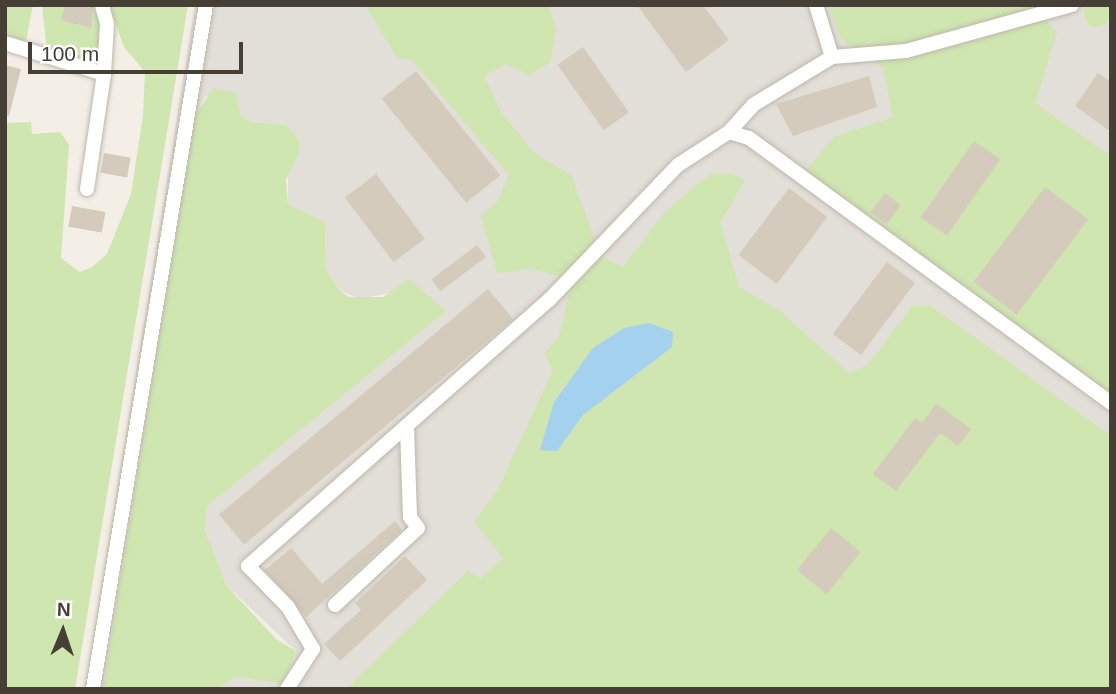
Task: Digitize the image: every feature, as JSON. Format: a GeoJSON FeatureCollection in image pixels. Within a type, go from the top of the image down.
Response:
{"type":"FeatureCollection","features":[{"type":"Feature","properties":{"kind":"lane"},"geometry":{"type":"LineString","coordinates":[[87,189],[104,74],[107,24],[102,5]]}},
{"type":"Feature","properties":{"kind":"lane"},"geometry":{"type":"LineString","coordinates":[[93,689],[206,5]]}},
{"type":"Feature","properties":{"kind":"lane"},"geometry":{"type":"LineString","coordinates":[[816,5],[832,57]]}},
{"type":"Feature","properties":{"kind":"lane"},"geometry":{"type":"LineString","coordinates":[[287,689],[313,649],[288,607],[248,566],[549,300],[678,164],[729,132],[753,105],[832,57],[906,51],[1072,5]]}},
{"type":"Feature","properties":{"kind":"lane"},"geometry":{"type":"LineString","coordinates":[[5,43],[104,74]]}},
{"type":"Feature","properties":{"kind":"lane"},"geometry":{"type":"LineString","coordinates":[[729,132],[749,138],[1111,404]]}},
{"type":"Feature","properties":{"kind":"lane"},"geometry":{"type":"LineString","coordinates":[[335,606],[418,528],[410,517],[407,426]]}},
{"type":"Feature","properties":{"kind":"shaded area"},"geometry":{"type":"Polygon","coordinates":[[[195,5],[1111,5],[1111,689],[216,689],[236,677],[284,684],[296,651],[226,585],[205,530],[207,506],[393,292],[360,299],[339,290],[326,269],[325,222],[288,204],[288,169],[300,151],[286,125],[250,122],[206,96],[194,115],[103,689],[85,689],[195,5]]]}},
{"type":"Feature","properties":{"kind":"green space"},"geometry":{"type":"Polygon","coordinates":[[[1097,1],[1106,5],[1110,14],[1106,23],[1097,27],[1088,23],[1084,14],[1088,5],[1097,1]]]}},
{"type":"Feature","properties":{"kind":"green space"},"geometry":{"type":"Polygon","coordinates":[[[5,5],[33,5],[26,41],[5,36],[5,5]]]}},
{"type":"Feature","properties":{"kind":"green space"},"geometry":{"type":"Polygon","coordinates":[[[42,5],[98,5],[103,43],[96,53],[71,59],[47,52],[42,5]]]}},
{"type":"Feature","properties":{"kind":"green space"},"geometry":{"type":"Polygon","coordinates":[[[109,5],[188,5],[75,689],[5,689],[5,123],[31,122],[32,134],[60,132],[69,145],[61,258],[80,272],[92,267],[107,254],[131,194],[143,115],[145,72],[124,47],[109,5]]]}},
{"type":"Feature","properties":{"kind":"green space"},"geometry":{"type":"Polygon","coordinates":[[[365,5],[548,5],[556,29],[550,62],[529,75],[506,64],[484,76],[501,112],[535,154],[571,175],[601,257],[623,267],[665,212],[710,174],[733,174],[745,180],[720,223],[739,287],[779,310],[849,373],[868,365],[912,306],[931,306],[1111,436],[1111,689],[346,689],[468,571],[481,578],[503,558],[474,522],[498,489],[552,372],[545,352],[559,337],[572,280],[531,268],[497,273],[481,216],[499,199],[509,175],[412,60],[397,58],[365,5]],[[657,325],[624,328],[593,348],[554,402],[557,451],[583,415],[672,347],[657,325]]]}},
{"type":"Feature","properties":{"kind":"green space"},"geometry":{"type":"Polygon","coordinates":[[[829,5],[1033,5],[1057,32],[1035,103],[1111,156],[1111,395],[806,171],[833,137],[893,117],[883,68],[841,39],[829,5]]]}},
{"type":"Feature","properties":{"kind":"green space"},"geometry":{"type":"Polygon","coordinates":[[[214,88],[237,93],[240,115],[250,122],[286,125],[298,138],[300,151],[286,180],[288,204],[325,222],[326,269],[339,290],[349,297],[383,297],[409,279],[446,311],[207,506],[205,530],[226,585],[276,639],[296,651],[284,684],[236,677],[216,689],[103,689],[194,115],[214,88]]]}},
{"type":"Feature","properties":{"kind":"water"},"geometry":{"type":"Polygon","coordinates":[[[649,323],[673,332],[672,347],[583,415],[557,451],[540,450],[554,402],[593,348],[624,328],[649,323]]]}},
{"type":"Feature","properties":{"kind":"building"},"geometry":{"type":"Polygon","coordinates":[[[65,5],[93,7],[91,28],[61,20],[65,5]]]}},
{"type":"Feature","properties":{"kind":"building"},"geometry":{"type":"Polygon","coordinates":[[[637,5],[703,5],[729,40],[686,72],[637,5]]]}},
{"type":"Feature","properties":{"kind":"building"},"geometry":{"type":"Polygon","coordinates":[[[583,47],[629,113],[603,130],[558,65],[583,47]]]}},
{"type":"Feature","properties":{"kind":"building"},"geometry":{"type":"Polygon","coordinates":[[[5,65],[21,69],[9,116],[5,115],[5,65]]]}},
{"type":"Feature","properties":{"kind":"building"},"geometry":{"type":"Polygon","coordinates":[[[416,71],[500,175],[466,203],[382,99],[416,71]]]}},
{"type":"Feature","properties":{"kind":"building"},"geometry":{"type":"Polygon","coordinates":[[[1098,73],[1111,82],[1111,132],[1075,106],[1098,73]]]}},
{"type":"Feature","properties":{"kind":"building"},"geometry":{"type":"Polygon","coordinates":[[[869,76],[877,107],[793,136],[776,104],[869,76]]]}},
{"type":"Feature","properties":{"kind":"building"},"geometry":{"type":"Polygon","coordinates":[[[974,141],[1000,159],[947,236],[921,217],[974,141]]]}},
{"type":"Feature","properties":{"kind":"building"},"geometry":{"type":"Polygon","coordinates":[[[104,153],[131,158],[127,177],[101,173],[104,153]]]}},
{"type":"Feature","properties":{"kind":"building"},"geometry":{"type":"Polygon","coordinates":[[[376,174],[425,239],[394,262],[345,197],[376,174]]]}},
{"type":"Feature","properties":{"kind":"building"},"geometry":{"type":"Polygon","coordinates":[[[1045,187],[1088,219],[1017,315],[973,282],[1045,187]]]}},
{"type":"Feature","properties":{"kind":"building"},"geometry":{"type":"Polygon","coordinates":[[[789,188],[827,217],[777,284],[738,255],[789,188]]]}},
{"type":"Feature","properties":{"kind":"building"},"geometry":{"type":"Polygon","coordinates":[[[885,193],[901,205],[887,224],[871,212],[885,193]]]}},
{"type":"Feature","properties":{"kind":"building"},"geometry":{"type":"Polygon","coordinates":[[[72,206],[105,212],[102,233],[68,227],[72,206]]]}},
{"type":"Feature","properties":{"kind":"building"},"geometry":{"type":"Polygon","coordinates":[[[477,245],[486,257],[441,291],[431,279],[477,245]]]}},
{"type":"Feature","properties":{"kind":"building"},"geometry":{"type":"Polygon","coordinates":[[[887,262],[915,283],[861,355],[833,334],[887,262]]]}},
{"type":"Feature","properties":{"kind":"building"},"geometry":{"type":"Polygon","coordinates":[[[488,289],[513,319],[244,544],[219,515],[488,289]]]}},
{"type":"Feature","properties":{"kind":"building"},"geometry":{"type":"Polygon","coordinates":[[[936,404],[971,429],[958,446],[940,433],[896,491],[873,474],[915,418],[922,423],[936,404]]]}},
{"type":"Feature","properties":{"kind":"building"},"geometry":{"type":"Polygon","coordinates":[[[395,521],[402,530],[306,617],[265,570],[291,548],[322,584],[395,521]]]}},
{"type":"Feature","properties":{"kind":"building"},"geometry":{"type":"Polygon","coordinates":[[[831,528],[861,552],[827,594],[797,570],[831,528]]]}},
{"type":"Feature","properties":{"kind":"building"},"geometry":{"type":"Polygon","coordinates":[[[405,556],[427,580],[340,661],[324,644],[361,610],[355,603],[405,556]]]}}]}
